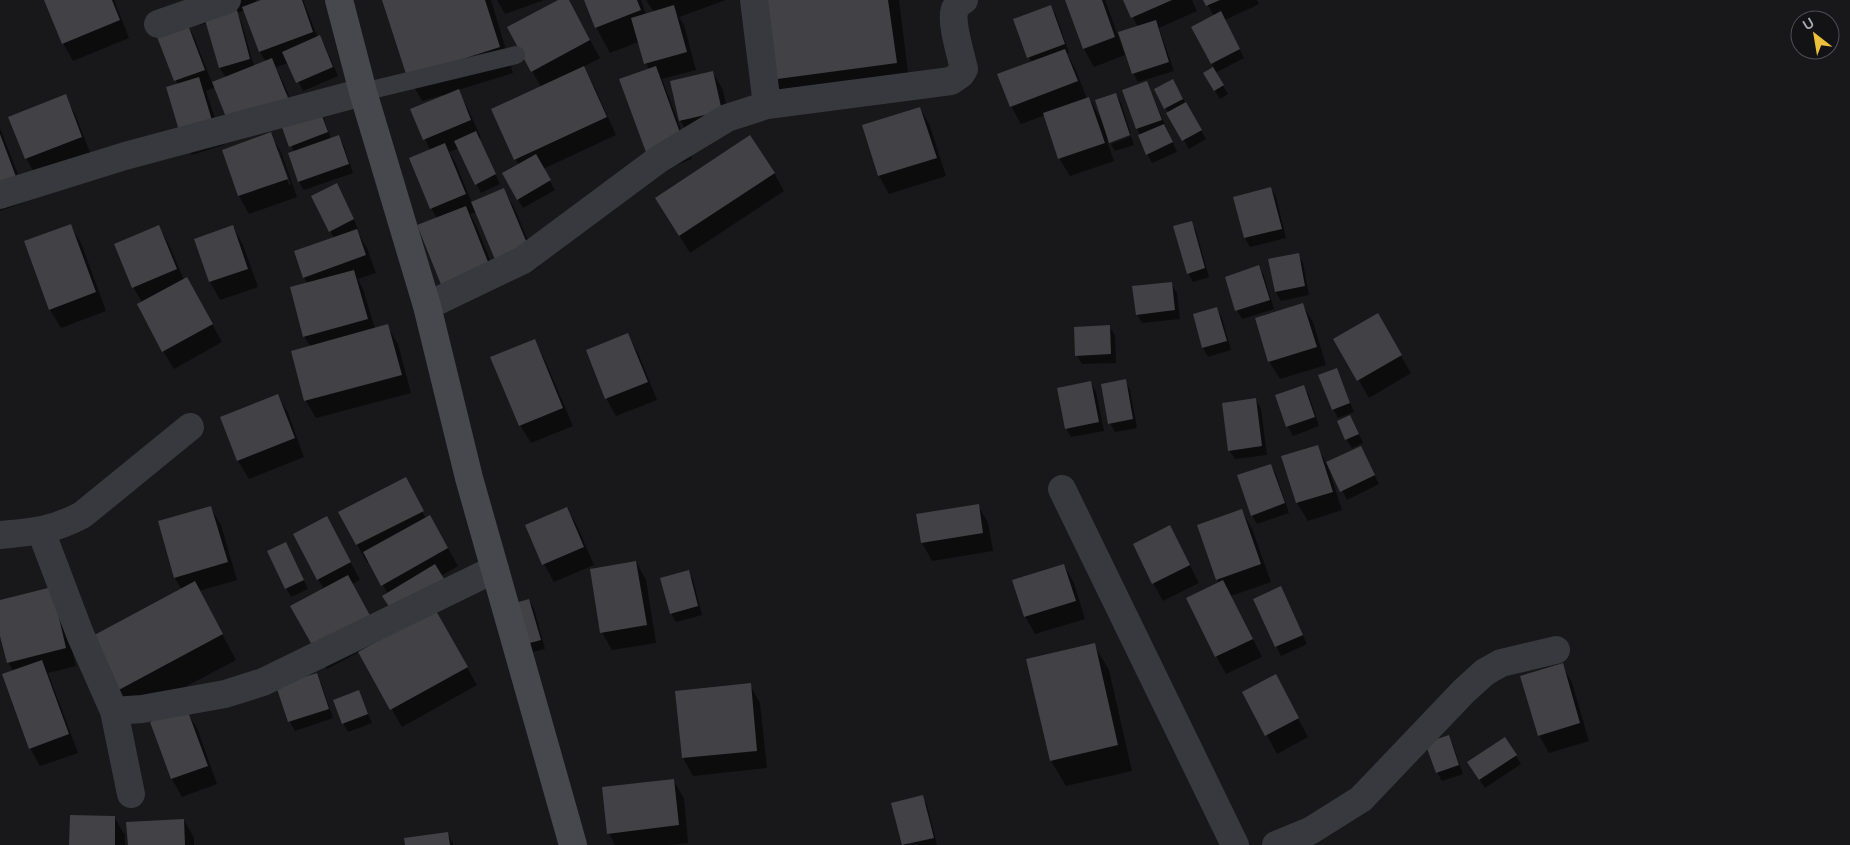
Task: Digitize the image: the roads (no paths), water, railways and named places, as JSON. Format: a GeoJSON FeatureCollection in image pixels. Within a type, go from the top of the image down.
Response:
{"type":"FeatureCollection","features":[{"type":"Feature","properties":{"kind":"main road"},"geometry":{"type":"LineString","coordinates":[[339,0],[363,92],[428,306],[469,478],[573,845]]}},
{"type":"Feature","properties":{"kind":"street"},"geometry":{"type":"LineString","coordinates":[[158,24],[227,0]]}},
{"type":"Feature","properties":{"kind":"street"},"geometry":{"type":"LineString","coordinates":[[754,0],[768,105]]}},
{"type":"Feature","properties":{"kind":"street"},"geometry":{"type":"LineString","coordinates":[[428,306],[523,260],[659,159],[727,118],[768,105],[951,80],[961,74],[964,69],[956,36],[954,14],[956,6],[964,0]]}},
{"type":"Feature","properties":{"kind":"street"},"geometry":{"type":"LineString","coordinates":[[0,195],[124,156],[363,92]]}},
{"type":"Feature","properties":{"kind":"street"},"geometry":{"type":"LineString","coordinates":[[0,535],[41,531],[71,521],[82,515],[190,427]]}},
{"type":"Feature","properties":{"kind":"street"},"geometry":{"type":"LineString","coordinates":[[1062,488],[1235,845]]}},
{"type":"Feature","properties":{"kind":"street"},"geometry":{"type":"LineString","coordinates":[[41,531],[80,634],[114,711],[130,794]]}},
{"type":"Feature","properties":{"kind":"street"},"geometry":{"type":"LineString","coordinates":[[114,711],[142,709],[225,694],[263,682],[495,569]]}},
{"type":"Feature","properties":{"kind":"street"},"geometry":{"type":"LineString","coordinates":[[1276,845],[1310,831],[1361,799],[1464,691],[1485,672],[1501,663],[1556,650]]}},
{"type":"Feature","properties":{"kind":"lane"},"geometry":{"type":"LineString","coordinates":[[363,92],[516,55]]}}]}
